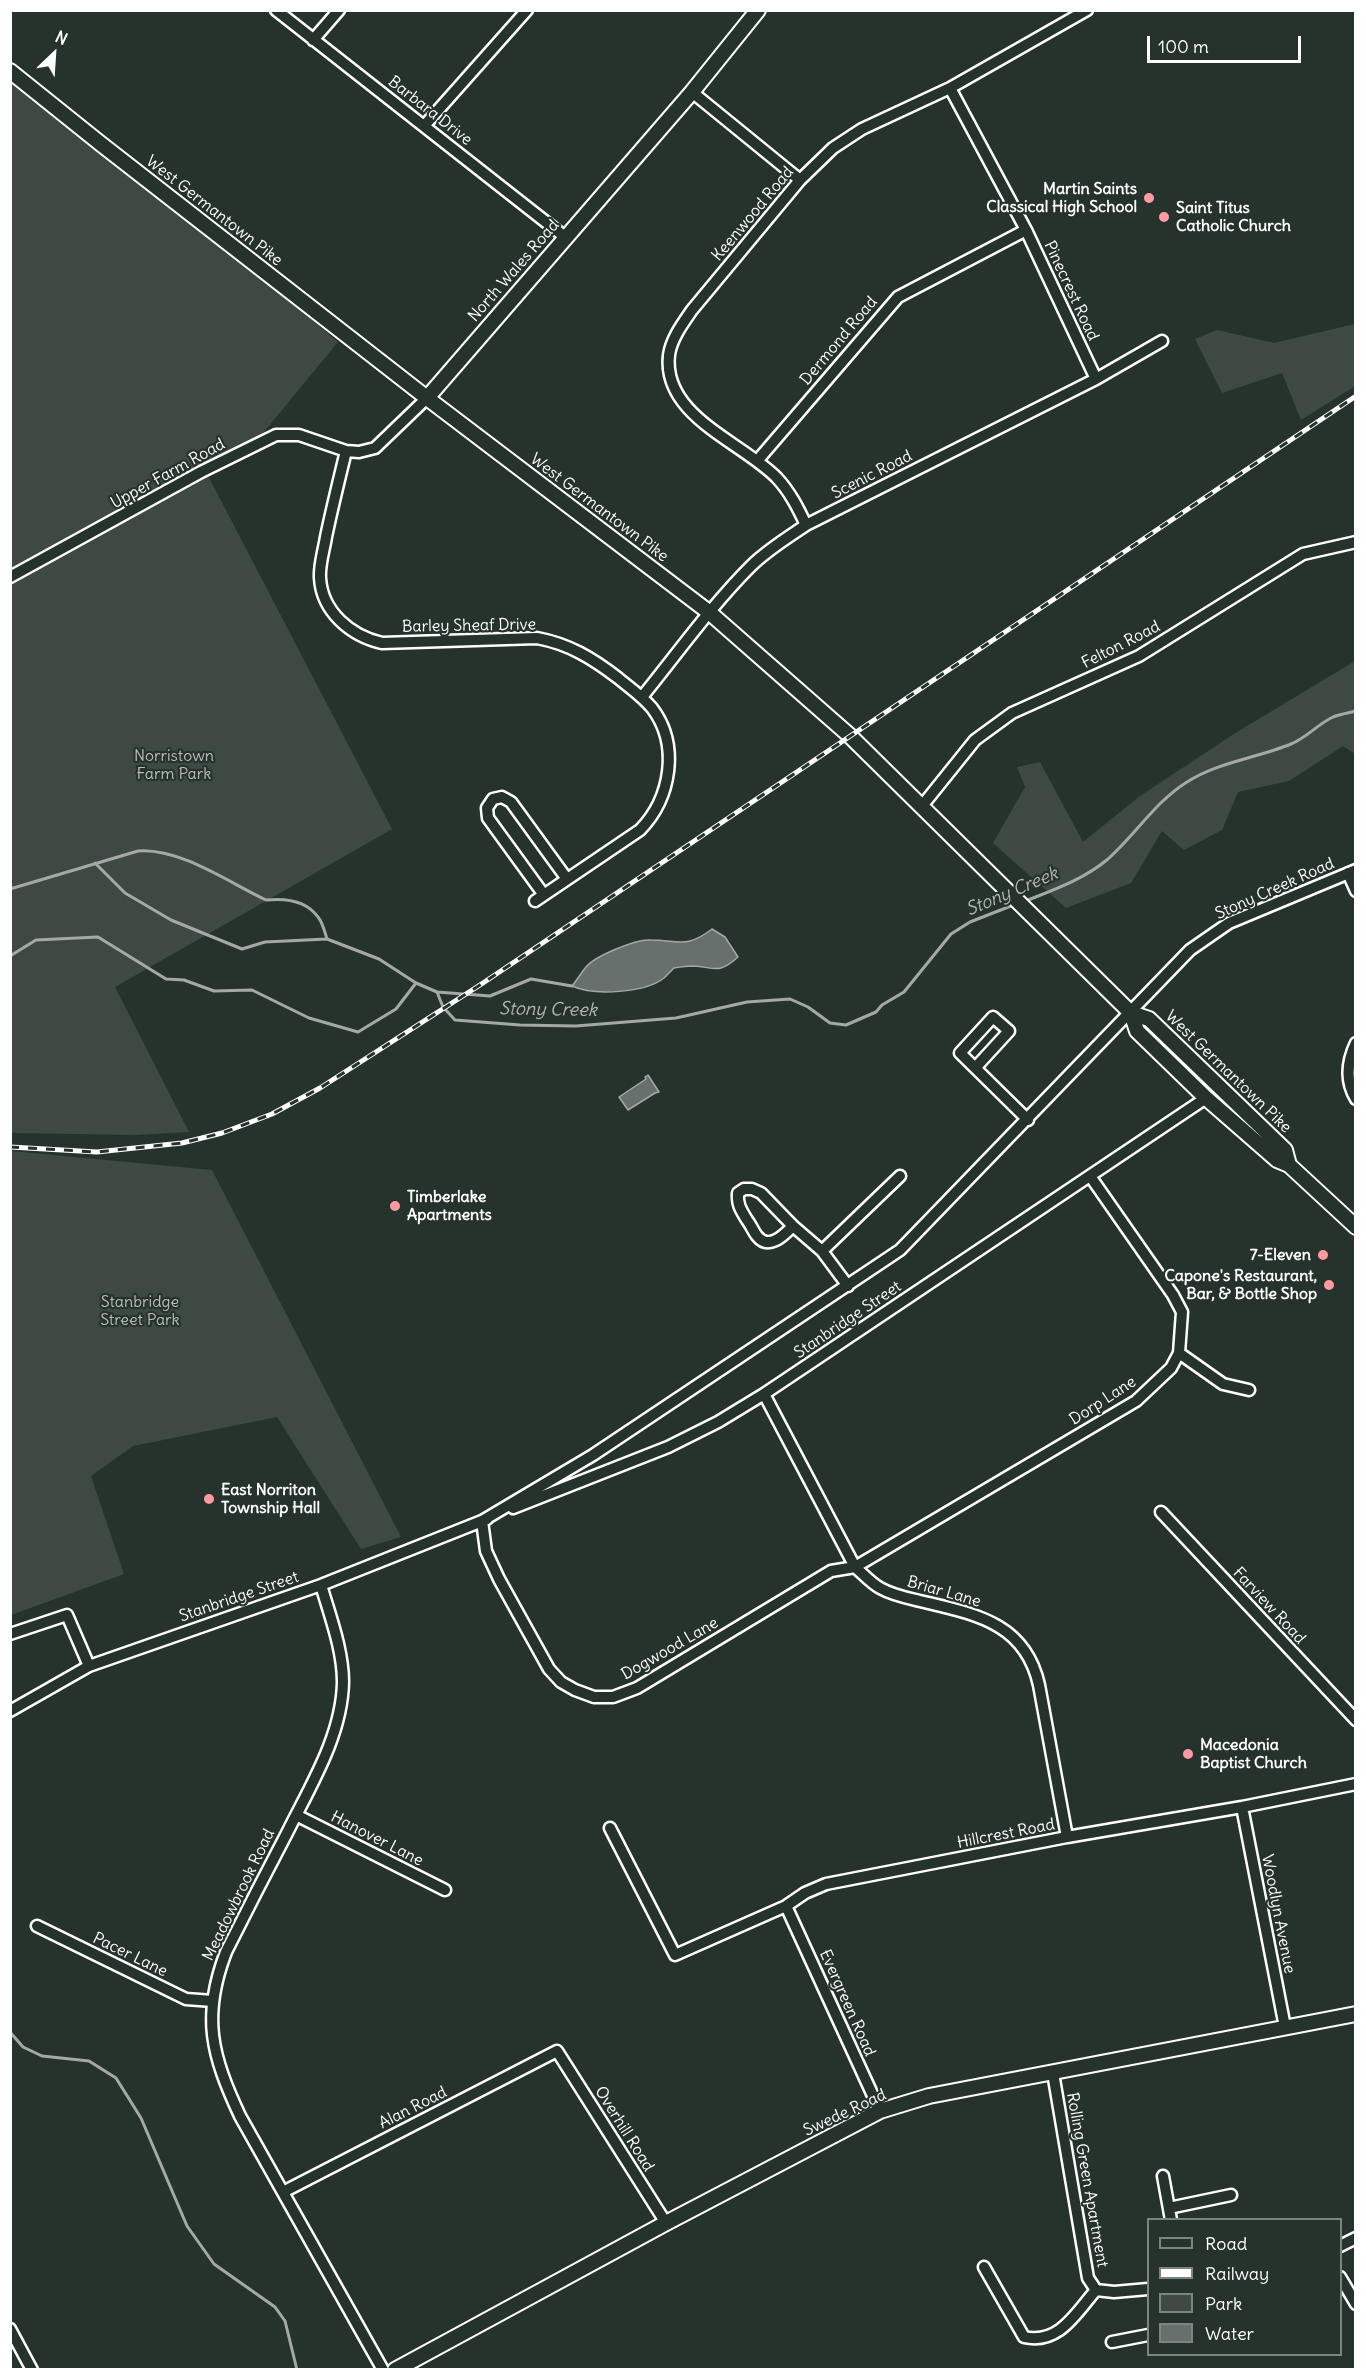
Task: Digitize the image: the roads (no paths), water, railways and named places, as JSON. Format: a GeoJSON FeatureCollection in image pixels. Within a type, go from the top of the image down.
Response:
{"type":"FeatureCollection","features":[{"type":"Feature","properties":{"kind":"main road","name":"North Wales Road"},"geometry":{"type":"LineString","coordinates":[[427,398],[692,92],[758,10]]}},
{"type":"Feature","properties":{"kind":"main road","name":"West Germantown Pike"},"geometry":{"type":"LineString","coordinates":[[10,70],[101,144],[427,398],[711,613],[849,735],[1131,1013],[1149,1019],[1285,1150],[1290,1165]]}},
{"type":"Feature","properties":{"kind":"main road","name":"West Germantown Pike"},"geometry":{"type":"LineString","coordinates":[[1131,1013],[1137,1031],[1206,1098],[1277,1160],[1290,1165],[1356,1227]]}},
{"type":"Feature","properties":{"kind":"main road","name":"Swede Road"},"geometry":{"type":"LineString","coordinates":[[395,2370],[666,2223],[880,2111],[929,2096],[1356,2014]]}},
{"type":"Feature","properties":{"kind":"street","name":"Barbara Drive"},"geometry":{"type":"LineString","coordinates":[[276,10],[565,237]]}},
{"type":"Feature","properties":{"kind":"street"},"geometry":{"type":"LineString","coordinates":[[313,40],[339,10]]}},
{"type":"Feature","properties":{"kind":"street"},"geometry":{"type":"LineString","coordinates":[[424,126],[527,10]]}},
{"type":"Feature","properties":{"kind":"street","name":"Keenwood Road"},"geometry":{"type":"LineString","coordinates":[[806,525],[789,493],[777,478],[689,412],[678,396],[670,376],[669,355],[678,330],[800,180],[833,148],[862,129],[950,88],[1087,10]]}},
{"type":"Feature","properties":{"kind":"street","name":"Pinecrest Road"},"geometry":{"type":"LineString","coordinates":[[950,88],[1026,230],[1096,379]]}},
{"type":"Feature","properties":{"kind":"street"},"geometry":{"type":"LineString","coordinates":[[692,92],[800,180]]}},
{"type":"Feature","properties":{"kind":"street","name":"Dermond Road"},"geometry":{"type":"LineString","coordinates":[[757,461],[898,297],[1026,230]]}},
{"type":"Feature","properties":{"kind":"street","name":"Scenic Road"},"geometry":{"type":"LineString","coordinates":[[642,697],[752,565],[806,525],[1096,379],[1162,341]]}},
{"type":"Feature","properties":{"kind":"street","name":"North Wales Road"},"geometry":{"type":"LineString","coordinates":[[346,452],[375,448],[427,398]]}},
{"type":"Feature","properties":{"kind":"street","name":"Upper Farm Road"},"geometry":{"type":"LineString","coordinates":[[10,577],[201,472],[276,435],[299,435],[346,452]]}},
{"type":"Feature","properties":{"kind":"street","name":"Barley Sheaf Drive"},"geometry":{"type":"LineString","coordinates":[[346,452],[320,578],[325,599],[339,621],[347,628],[382,644],[537,638],[547,640],[585,654],[642,697],[662,727],[668,751],[666,786],[655,811],[640,830],[535,902]]}},
{"type":"Feature","properties":{"kind":"street","name":"Felton Road"},"geometry":{"type":"LineString","coordinates":[[922,806],[975,740],[1012,712],[1139,657],[1303,554],[1356,542]]}},
{"type":"Feature","properties":{"kind":"street"},"geometry":{"type":"LineString","coordinates":[[544,895],[488,818],[487,808],[493,799],[502,797],[511,802],[567,879]]}},
{"type":"Feature","properties":{"kind":"street"},"geometry":{"type":"LineString","coordinates":[[1352,871],[1356,891]]}},
{"type":"Feature","properties":{"kind":"street","name":"Stony Creek Road"},"geometry":{"type":"LineString","coordinates":[[1131,1013],[1190,950],[1229,923],[1352,871]]}},
{"type":"Feature","properties":{"kind":"street","name":"Stanbridge Street"},"geometry":{"type":"LineString","coordinates":[[482,1521],[593,1455],[900,1250],[1131,1013]]}},
{"type":"Feature","properties":{"kind":"street"},"geometry":{"type":"LineString","coordinates":[[976,1067],[1009,1031],[993,1017],[960,1053],[1028,1120]]}},
{"type":"Feature","properties":{"kind":"street"},"geometry":{"type":"LineString","coordinates":[[1356,1043],[1348,1065],[1348,1083],[1356,1099]]}},
{"type":"Feature","properties":{"kind":"street","name":"Stanbridge Street"},"geometry":{"type":"LineString","coordinates":[[10,1711],[89,1666],[321,1585],[668,1447],[718,1422],[764,1394],[1206,1098]]}},
{"type":"Feature","properties":{"kind":"street"},"geometry":{"type":"LineString","coordinates":[[822,1251],[900,1176]]}},
{"type":"Feature","properties":{"kind":"street"},"geometry":{"type":"LineString","coordinates":[[1090,1176],[1173,1295],[1182,1312],[1179,1353],[1223,1384],[1249,1390]]}},
{"type":"Feature","properties":{"kind":"street"},"geometry":{"type":"LineString","coordinates":[[793,1226],[781,1239],[771,1242],[762,1241],[741,1211],[737,1202],[738,1193],[744,1189],[752,1189],[761,1193],[793,1226],[822,1251],[848,1286]]}},
{"type":"Feature","properties":{"kind":"street","name":"Dorp Lane"},"geometry":{"type":"LineString","coordinates":[[855,1567],[1136,1401],[1164,1375],[1179,1353]]}},
{"type":"Feature","properties":{"kind":"street","name":"Briar Lane"},"geometry":{"type":"LineString","coordinates":[[764,1394],[855,1567],[880,1588],[983,1619],[1015,1638],[1026,1652],[1035,1667],[1039,1685],[1067,1837]]}},
{"type":"Feature","properties":{"kind":"street","name":"Farview Road"},"geometry":{"type":"LineString","coordinates":[[1161,1512],[1356,1719]]}},
{"type":"Feature","properties":{"kind":"street","name":"Dogwood Lane"},"geometry":{"type":"LineString","coordinates":[[482,1521],[486,1551],[499,1580],[549,1669],[561,1682],[575,1690],[594,1696],[613,1697],[637,1688],[831,1571],[855,1567]]}},
{"type":"Feature","properties":{"kind":"street","name":"Meadowbrook Road"},"geometry":{"type":"LineString","coordinates":[[321,1585],[340,1660],[343,1680],[341,1705],[322,1763],[226,1952],[215,1979],[211,2031],[224,2080],[240,2116],[383,2370]]}},
{"type":"Feature","properties":{"kind":"street"},"geometry":{"type":"LineString","coordinates":[[10,1634],[67,1615],[89,1666]]}},
{"type":"Feature","properties":{"kind":"street","name":"Hillcrest Road"},"geometry":{"type":"LineString","coordinates":[[610,1828],[675,1955],[786,1906],[805,1893],[826,1884],[1356,1784]]}},
{"type":"Feature","properties":{"kind":"street","name":"Woodlyn Avenue"},"geometry":{"type":"LineString","coordinates":[[1242,1807],[1285,2026]]}},
{"type":"Feature","properties":{"kind":"street","name":"Hanover Lane"},"geometry":{"type":"LineString","coordinates":[[296,1815],[445,1890]]}},
{"type":"Feature","properties":{"kind":"street","name":"Evergreen Road"},"geometry":{"type":"LineString","coordinates":[[786,1906],[880,2111]]}},
{"type":"Feature","properties":{"kind":"street","name":"Pacer Lane"},"geometry":{"type":"LineString","coordinates":[[38,1926],[186,1999],[213,2001]]}},
{"type":"Feature","properties":{"kind":"street","name":"Alan Road"},"geometry":{"type":"LineString","coordinates":[[283,2192],[557,2051]]}},
{"type":"Feature","properties":{"kind":"street","name":"Overhill Road"},"geometry":{"type":"LineString","coordinates":[[557,2051],[666,2223]]}},
{"type":"Feature","properties":{"kind":"street","name":"Rolling Green Apartment"},"geometry":{"type":"LineString","coordinates":[[1053,2073],[1088,2278],[1096,2290],[1114,2292],[1147,2289]]}},
{"type":"Feature","properties":{"kind":"street"},"geometry":{"type":"LineString","coordinates":[[1164,2176],[1170,2218]]}},
{"type":"Feature","properties":{"kind":"street"},"geometry":{"type":"LineString","coordinates":[[1168,2208],[1231,2195]]}},
{"type":"Feature","properties":{"kind":"street"},"geometry":{"type":"LineString","coordinates":[[1342,2245],[1356,2238]]}},
{"type":"Feature","properties":{"kind":"street","name":"Rolling Green Apartment"},"geometry":{"type":"LineString","coordinates":[[984,2267],[1024,2337],[1037,2340],[1047,2338],[1062,2328],[1096,2290]]}},
{"type":"Feature","properties":{"kind":"street"},"geometry":{"type":"LineString","coordinates":[[1342,2279],[1356,2304]]}},
{"type":"Feature","properties":{"kind":"street"},"geometry":{"type":"LineString","coordinates":[[10,2329],[32,2370]]}},
{"type":"Feature","properties":{"kind":"street"},"geometry":{"type":"LineString","coordinates":[[1112,2342],[1147,2335]]}},
{"type":"Feature","properties":{"kind":"water"},"geometry":{"type":"Polygon","coordinates":[[[712,929],[725,937],[738,957],[726,966],[716,969],[693,966],[674,968],[655,983],[632,990],[606,992],[572,986],[586,967],[616,949],[644,940],[689,941],[712,929]]]}},
{"type":"Feature","properties":{"kind":"water"},"geometry":{"type":"Polygon","coordinates":[[[648,1075],[659,1092],[628,1110],[619,1097],[646,1079],[648,1075]]]}},
{"type":"Feature","properties":{"kind":"waterway","name":"Stony Creek"},"geometry":{"type":"LineString","coordinates":[[1023,902],[1067,884],[1108,859],[1165,799],[1199,775],[1291,744],[1333,717],[1356,711]]}},
{"type":"Feature","properties":{"kind":"waterway","name":"Stony Creek"},"geometry":{"type":"LineString","coordinates":[[10,889],[138,851],[170,855],[187,860],[266,900],[295,901],[307,907],[320,919],[327,939],[379,959],[416,983],[437,992],[443,1007],[455,1020],[576,1026],[676,1018],[747,1002],[790,999],[808,1007],[830,1023],[846,1025],[876,1012],[882,1005],[904,992],[951,934],[970,922],[1016,904]]}},
{"type":"Feature","properties":{"kind":"waterway","name":"Stony Creek"},"geometry":{"type":"LineString","coordinates":[[95,863],[125,893],[171,920],[242,949],[265,942],[327,939]]}},
{"type":"Feature","properties":{"kind":"waterway","name":"Stony Creek"},"geometry":{"type":"LineString","coordinates":[[10,956],[36,940],[98,937],[166,979],[184,980],[214,991],[252,990],[309,1018],[358,1032],[396,1009],[416,983]]}},
{"type":"Feature","properties":{"kind":"waterway","name":"Stony Creek"},"geometry":{"type":"LineString","coordinates":[[437,992],[490,996],[531,979],[572,986]]}},
{"type":"Feature","properties":{"kind":"waterway"},"geometry":{"type":"LineString","coordinates":[[10,2032],[23,2047],[42,2056],[89,2061],[116,2078],[141,2118],[187,2226],[214,2264],[275,2307],[285,2321],[297,2370]]}},
{"type":"Feature","properties":{"kind":"railway"},"geometry":{"type":"LineString","coordinates":[[10,1147],[97,1152],[182,1143],[222,1133],[272,1114],[320,1088],[483,983],[1356,396]]}},
{"type":"Feature","properties":{"kind":"place","name":"Martin Saints Classical High School"},"geometry":{"type":"Point","coordinates":[1149,198]}},
{"type":"Feature","properties":{"kind":"place","name":"Saint Titus Catholic Church"},"geometry":{"type":"Point","coordinates":[1164,217]}},
{"type":"Feature","properties":{"kind":"place","name":"Timberlake Apartments"},"geometry":{"type":"Point","coordinates":[395,1206]}},
{"type":"Feature","properties":{"kind":"place","name":"7-Eleven"},"geometry":{"type":"Point","coordinates":[1323,1255]}},
{"type":"Feature","properties":{"kind":"place","name":"Capone's Restaurant, Bar, & Bottle Shop"},"geometry":{"type":"Point","coordinates":[1329,1285]}},
{"type":"Feature","properties":{"kind":"place","name":"East Norriton Township Hall"},"geometry":{"type":"Point","coordinates":[209,1499]}},
{"type":"Feature","properties":{"kind":"place","name":"Macedonia Baptist Church"},"geometry":{"type":"Point","coordinates":[1188,1754]}},
{"type":"Feature","properties":{"kind":"park label","name":"Norristown Farm Park"},"geometry":{"type":"Point","coordinates":[174,765]}},
{"type":"Feature","properties":{"kind":"park label","name":"Stanbridge Street Park"},"geometry":{"type":"Point","coordinates":[140,1311]}}]}
